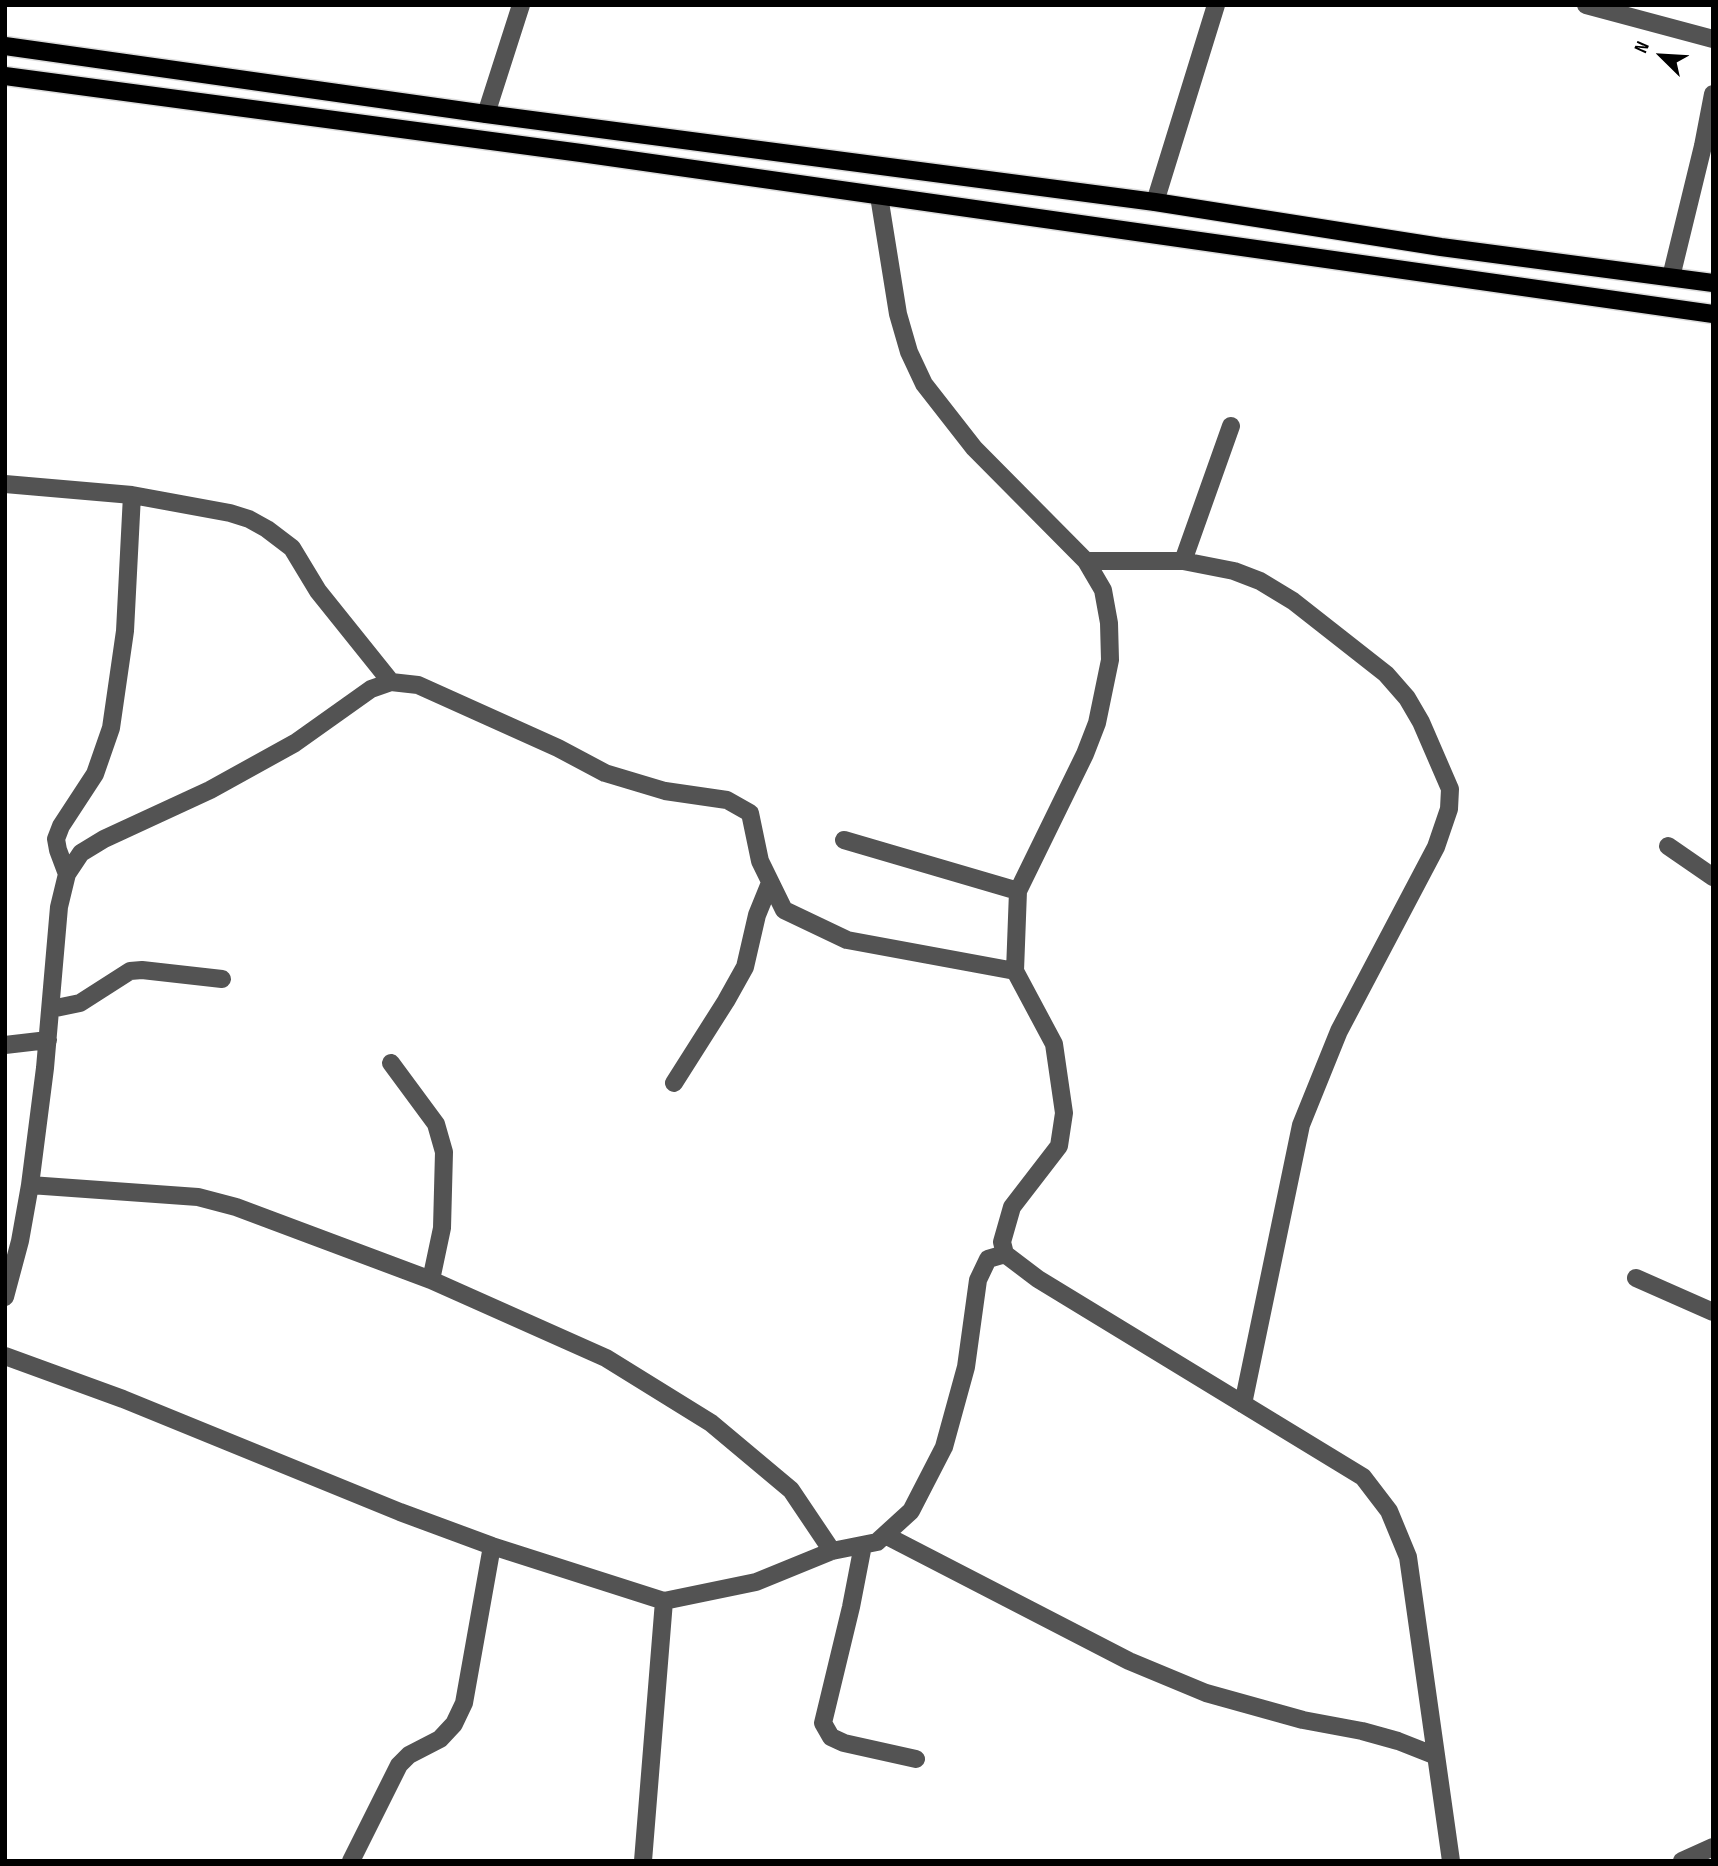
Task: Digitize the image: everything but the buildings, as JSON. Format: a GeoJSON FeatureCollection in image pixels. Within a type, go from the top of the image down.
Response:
{"type":"FeatureCollection","features":[{"type":"Feature","properties":{"kind":"main road"},"geometry":{"type":"LineString","coordinates":[[5,46],[486,114],[1155,202],[1441,247],[1713,283]]}},
{"type":"Feature","properties":{"kind":"main road"},"geometry":{"type":"LineString","coordinates":[[5,76],[1713,314]]}},
{"type":"Feature","properties":{"kind":"street"},"geometry":{"type":"LineString","coordinates":[[486,114],[521,5]]}},
{"type":"Feature","properties":{"kind":"street"},"geometry":{"type":"LineString","coordinates":[[1155,202],[1216,5]]}},
{"type":"Feature","properties":{"kind":"street"},"geometry":{"type":"LineString","coordinates":[[1586,5],[1713,39]]}},
{"type":"Feature","properties":{"kind":"street"},"geometry":{"type":"LineString","coordinates":[[1671,277],[1713,94]]}},
{"type":"Feature","properties":{"kind":"street"},"geometry":{"type":"LineString","coordinates":[[879,196],[898,314],[909,352],[924,384],[974,448],[1086,561],[1103,590],[1110,623],[1110,660],[1097,723],[1085,754],[1018,891],[1015,971],[1054,1044],[1064,1113],[1059,1146],[1013,1207],[1002,1241],[1005,1254],[1038,1279],[1363,1477],[1389,1511],[1408,1557],[1451,1861]]}},
{"type":"Feature","properties":{"kind":"street"},"geometry":{"type":"LineString","coordinates":[[1183,561],[1231,426]]}},
{"type":"Feature","properties":{"kind":"street"},"geometry":{"type":"LineString","coordinates":[[5,484],[132,495],[230,513],[267,528],[292,548],[318,591],[391,682]]}},
{"type":"Feature","properties":{"kind":"street"},"geometry":{"type":"LineString","coordinates":[[67,874],[56,839],[61,826],[95,774],[111,728],[125,631],[132,495]]}},
{"type":"Feature","properties":{"kind":"street"},"geometry":{"type":"LineString","coordinates":[[1086,561],[1183,561],[1234,571],[1260,581],[1293,601],[1385,674],[1408,698],[1450,789],[1449,809],[1436,847],[1339,1031],[1301,1125],[1243,1404]]}},
{"type":"Feature","properties":{"kind":"street"},"geometry":{"type":"LineString","coordinates":[[5,1297],[20,1241],[30,1185],[48,1040],[59,906],[67,874],[81,853],[92,846],[210,790],[283,750],[371,689],[391,682],[418,685],[558,748],[605,773],[664,790],[727,800],[750,813],[760,861],[784,910],[847,940],[1015,971]]}},
{"type":"Feature","properties":{"kind":"street"},"geometry":{"type":"LineString","coordinates":[[844,841],[1018,891]]}},
{"type":"Feature","properties":{"kind":"street"},"geometry":{"type":"LineString","coordinates":[[1668,846],[1713,877]]}},
{"type":"Feature","properties":{"kind":"street"},"geometry":{"type":"LineString","coordinates":[[674,1083],[745,967],[757,915],[770,883]]}},
{"type":"Feature","properties":{"kind":"street"},"geometry":{"type":"LineString","coordinates":[[51,1009],[80,1003],[130,971],[222,979]]}},
{"type":"Feature","properties":{"kind":"street"},"geometry":{"type":"LineString","coordinates":[[5,1045],[48,1040]]}},
{"type":"Feature","properties":{"kind":"street"},"geometry":{"type":"LineString","coordinates":[[391,1063],[436,1124],[443,1152],[442,1227],[431,1280]]}},
{"type":"Feature","properties":{"kind":"street"},"geometry":{"type":"LineString","coordinates":[[30,1185],[198,1196],[236,1207],[431,1280],[606,1357],[711,1423],[791,1490],[832,1551]]}},
{"type":"Feature","properties":{"kind":"street"},"geometry":{"type":"LineString","coordinates":[[5,1356],[123,1399],[400,1512],[492,1546],[664,1601],[756,1582],[832,1551],[877,1542],[911,1511],[944,1447],[966,1367],[978,1280],[988,1259],[1005,1254]]}},
{"type":"Feature","properties":{"kind":"street"},"geometry":{"type":"LineString","coordinates":[[1636,1278],[1713,1312]]}},
{"type":"Feature","properties":{"kind":"street"},"geometry":{"type":"LineString","coordinates":[[885,1535],[1129,1661],[1206,1693],[1303,1720],[1362,1731],[1436,1756]]}},
{"type":"Feature","properties":{"kind":"street"},"geometry":{"type":"LineString","coordinates":[[863,1545],[823,1723],[831,1737],[844,1743],[916,1759]]}},
{"type":"Feature","properties":{"kind":"street"},"geometry":{"type":"LineString","coordinates":[[351,1861],[399,1765],[409,1755],[440,1739],[454,1724],[464,1703],[492,1546]]}},
{"type":"Feature","properties":{"kind":"street"},"geometry":{"type":"LineString","coordinates":[[643,1861],[664,1601]]}},
{"type":"Feature","properties":{"kind":"street"},"geometry":{"type":"LineString","coordinates":[[1682,1861],[1713,1847]]}}]}
